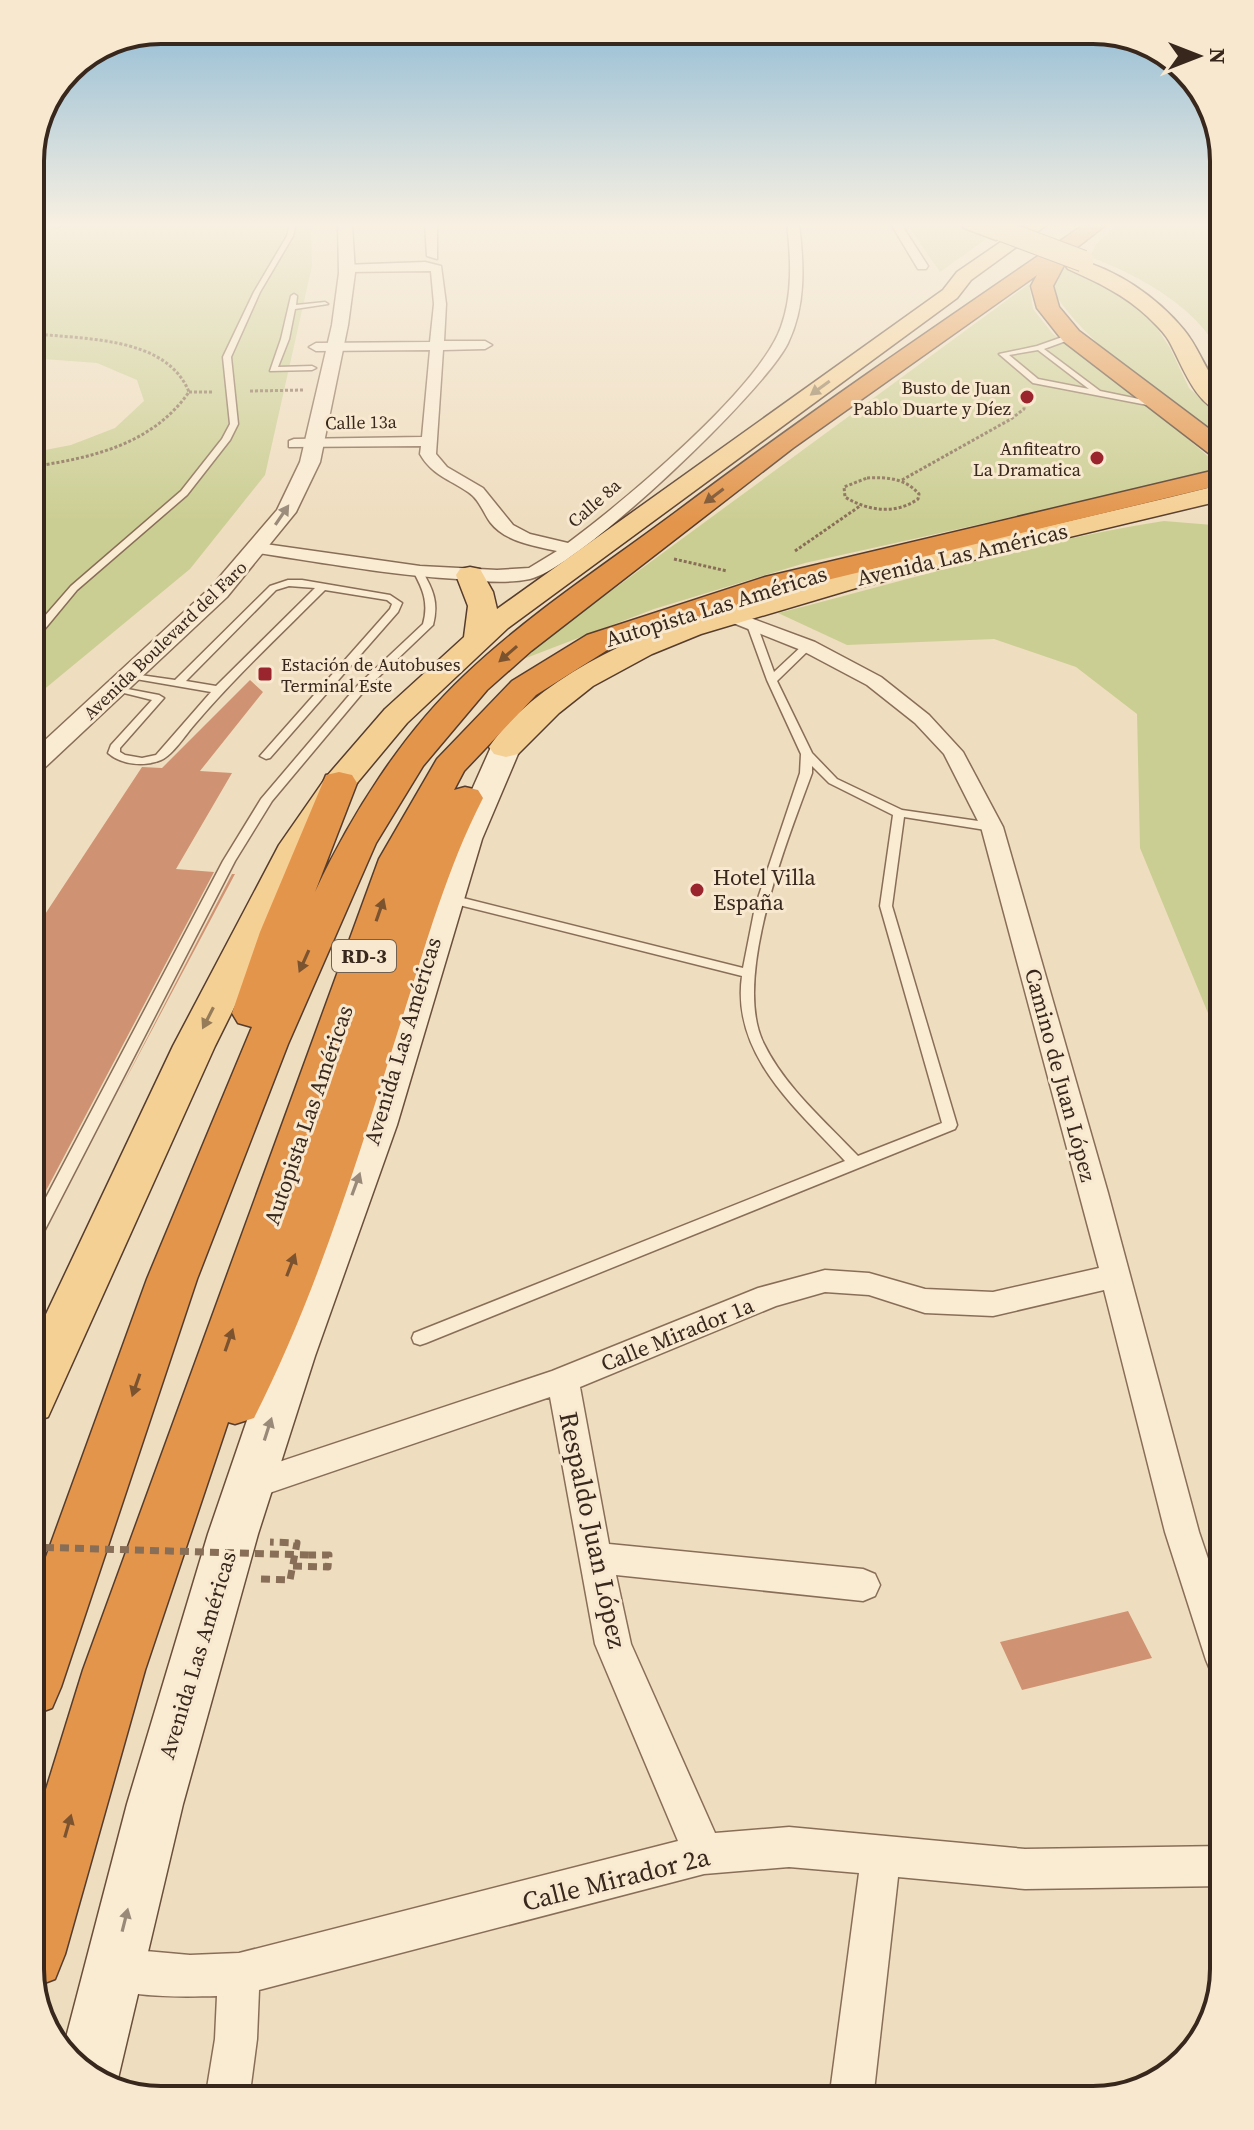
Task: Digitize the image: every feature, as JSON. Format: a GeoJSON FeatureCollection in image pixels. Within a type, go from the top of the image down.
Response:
{"type":"FeatureCollection","features":[{"type":"Feature","properties":{"kind":"highway","name":"RD-3"},"geometry":{"type":"LineString","coordinates":[[44,1647],[187,1243],[266,1044],[357,843],[409,761],[475,683],[520,644],[784,443],[957,323]]}},
{"type":"Feature","properties":{"kind":"highway"},"geometry":{"type":"LineString","coordinates":[[1061,323],[1071,336],[1165,407],[1210,448]]}},
{"type":"Feature","properties":{"kind":"highway","name":"Autopista Las Américas"},"geometry":{"type":"LineString","coordinates":[[44,1907],[114,1670],[398,859],[449,766],[524,688],[598,642],[776,583],[1210,460]]}},
{"type":"Feature","properties":{"kind":"highway"},"geometry":{"type":"LineString","coordinates":[[114,1670],[256,1355],[332,1158],[421,892],[446,831],[471,788],[506,747]]}},
{"type":"Feature","properties":{"kind":"highway"},"geometry":{"type":"LineString","coordinates":[[187,1243],[190,1197],[280,932],[339,783]]}},
{"type":"Feature","properties":{"kind":"main road"},"geometry":{"type":"LineString","coordinates":[[44,1371],[194,1046],[297,845],[339,783],[396,716],[547,575],[908,323]]}},
{"type":"Feature","properties":{"kind":"main road"},"geometry":{"type":"LineString","coordinates":[[1166,323],[1176,334],[1210,391]]}},
{"type":"Feature","properties":{"kind":"main road"},"geometry":{"type":"LineString","coordinates":[[1182,323],[1210,364]]}},
{"type":"Feature","properties":{"kind":"main road","name":"Avenida Las Américas"},"geometry":{"type":"LineString","coordinates":[[91,2063],[165,1757],[249,1486],[292,1355],[378,1123],[447,898],[484,790],[506,747],[551,703],[593,672],[629,653],[741,620],[874,574],[1210,495]]}},
{"type":"Feature","properties":{"kind":"main road"},"geometry":{"type":"LineString","coordinates":[[1147,511],[1210,520]]}},
{"type":"Feature","properties":{"kind":"main road"},"geometry":{"type":"LineString","coordinates":[[470,575],[482,595],[485,614],[478,641]]}},
{"type":"Feature","properties":{"kind":"main road"},"geometry":{"type":"LineString","coordinates":[[44,1335],[99,1247]]}},
{"type":"Feature","properties":{"kind":"street","name":"Avenida Boulevard del Faro"},"geometry":{"type":"LineString","coordinates":[[64,707],[165,617],[244,537],[274,495],[304,443],[325,323]]}},
{"type":"Feature","properties":{"kind":"street","name":"Avenida Boulevard del Faro"},"geometry":{"type":"LineString","coordinates":[[44,755],[219,592],[286,512],[310,462],[304,443],[325,323]]}},
{"type":"Feature","properties":{"kind":"street"},"geometry":{"type":"LineString","coordinates":[[438,323],[428,441],[432,462],[443,473],[474,488],[485,498],[499,522],[529,538],[572,549]]}},
{"type":"Feature","properties":{"kind":"street","name":"Calle 8a"},"geometry":{"type":"LineString","coordinates":[[258,548],[418,571],[547,575],[754,383],[774,357],[787,323]]}},
{"type":"Feature","properties":{"kind":"street"},"geometry":{"type":"LineString","coordinates":[[322,336],[435,346],[485,345]]}},
{"type":"Feature","properties":{"kind":"street","name":"Calle 13a"},"geometry":{"type":"LineString","coordinates":[[304,443],[428,441]]}},
{"type":"Feature","properties":{"kind":"street","name":"Camino de Juan López"},"geometry":{"type":"LineString","coordinates":[[741,620],[808,646],[874,681],[922,719],[953,752],[992,827],[1182,1532],[1210,1617]]}},
{"type":"Feature","properties":{"kind":"street","name":"Calle Mirador 1a"},"geometry":{"type":"LineString","coordinates":[[249,1486],[563,1380],[769,1296],[825,1281],[869,1284],[925,1301],[993,1304],[1115,1276]]}},
{"type":"Feature","properties":{"kind":"street","name":"Respaldo Juan López"},"geometry":{"type":"LineString","coordinates":[[563,1380],[613,1644],[704,1854]]}},
{"type":"Feature","properties":{"kind":"street"},"geometry":{"type":"LineString","coordinates":[[595,1558],[669,1563],[863,1585]]}},
{"type":"Feature","properties":{"kind":"street","name":"Calle Mirador 2a"},"geometry":{"type":"LineString","coordinates":[[112,1969],[190,1976],[239,1974],[704,1854],[789,1847],[1025,1869],[1210,1869]]}},
{"type":"Feature","properties":{"kind":"street"},"geometry":{"type":"LineString","coordinates":[[853,2086],[881,1856]]}},
{"type":"Feature","properties":{"kind":"street"},"geometry":{"type":"LineString","coordinates":[[229,2086],[236,2039],[239,1974]]}},
{"type":"Feature","properties":{"kind":"lane"},"geometry":{"type":"LineString","coordinates":[[44,623],[74,588],[184,493],[226,440],[234,424],[227,357],[243,323]]}},
{"type":"Feature","properties":{"kind":"lane"},"geometry":{"type":"LineString","coordinates":[[287,323],[273,369],[322,336],[309,323]]}},
{"type":"Feature","properties":{"kind":"lane"},"geometry":{"type":"LineString","coordinates":[[1071,336],[1039,348],[1003,354],[1036,381],[1165,407]]}},
{"type":"Feature","properties":{"kind":"lane"},"geometry":{"type":"LineString","coordinates":[[1039,348],[1100,394]]}},
{"type":"Feature","properties":{"kind":"lane"},"geometry":{"type":"LineString","coordinates":[[44,1216],[229,861],[267,799],[361,688],[428,625],[432,610],[428,590],[418,571]]}},
{"type":"Feature","properties":{"kind":"lane"},"geometry":{"type":"LineString","coordinates":[[178,683],[273,588],[288,583],[322,587],[390,598],[397,603],[395,610],[266,756]]}},
{"type":"Feature","properties":{"kind":"lane"},"geometry":{"type":"LineString","coordinates":[[123,681],[159,698],[115,747],[114,753],[122,758],[142,761],[160,757],[218,690],[322,587]]}},
{"type":"Feature","properties":{"kind":"lane"},"geometry":{"type":"LineString","coordinates":[[741,620],[807,754],[833,781],[899,813],[992,827]]}},
{"type":"Feature","properties":{"kind":"lane"},"geometry":{"type":"LineString","coordinates":[[772,680],[808,646]]}},
{"type":"Feature","properties":{"kind":"lane"},"geometry":{"type":"LineString","coordinates":[[123,681],[178,683],[218,690]]}},
{"type":"Feature","properties":{"kind":"lane"},"geometry":{"type":"LineString","coordinates":[[807,754],[806,773],[762,896],[746,999],[754,1038],[778,1077],[856,1164]]}},
{"type":"Feature","properties":{"kind":"lane"},"geometry":{"type":"LineString","coordinates":[[420,1338],[950,1125],[886,906],[899,813]]}},
{"type":"Feature","properties":{"kind":"lane"},"geometry":{"type":"LineString","coordinates":[[447,898],[750,974]]}},
{"type":"Feature","properties":{"kind":"path"},"geometry":{"type":"LineString","coordinates":[[44,335],[141,350],[166,359],[188,383],[189,392],[170,419],[139,437],[98,454],[44,464]]}},
{"type":"Feature","properties":{"kind":"path"},"geometry":{"type":"LineString","coordinates":[[901,481],[1011,419],[1024,409],[1026,390],[1036,381]]}},
{"type":"Feature","properties":{"kind":"path"},"geometry":{"type":"LineString","coordinates":[[878,477],[901,481],[910,484],[919,494],[913,503],[895,509],[860,506],[845,497],[844,487],[849,483],[878,477]]}},
{"type":"Feature","properties":{"kind":"path"},"geometry":{"type":"LineString","coordinates":[[787,557],[860,506]]}},
{"type":"Feature","properties":{"kind":"path"},"geometry":{"type":"LineString","coordinates":[[642,551],[737,572]]}},
{"type":"Feature","properties":{"kind":"path"},"geometry":{"type":"LineString","coordinates":[[290,1580],[297,1543]]}},
{"type":"Feature","properties":{"kind":"path"},"geometry":{"type":"LineString","coordinates":[[44,1547],[329,1555],[328,1567],[293,1566]]}},
{"type":"Feature","properties":{"kind":"green space"},"geometry":{"type":"Polygon","coordinates":[[[44,323],[299,323],[265,475],[190,569],[44,689],[44,450],[71,445],[115,428],[144,401],[137,380],[97,363],[44,359],[44,323]]]}},
{"type":"Feature","properties":{"kind":"green space"},"geometry":{"type":"Polygon","coordinates":[[[975,323],[1045,323],[1053,334],[1153,409],[1210,458],[1210,473],[805,563],[654,609],[513,663],[975,323]]]}},
{"type":"Feature","properties":{"kind":"green space"},"geometry":{"type":"Polygon","coordinates":[[[1078,323],[1154,323],[1170,348],[1189,388],[1210,407],[1210,430],[1130,371],[1078,323]]]}},
{"type":"Feature","properties":{"kind":"green space"},"geometry":{"type":"Polygon","coordinates":[[[1198,323],[1210,323],[1210,338],[1198,323]]]}},
{"type":"Feature","properties":{"kind":"green space"},"geometry":{"type":"Polygon","coordinates":[[[1164,521],[1210,525],[1210,1018],[1140,848],[1137,714],[1076,667],[994,639],[847,645],[778,613],[1018,550],[1164,521]]]}},
{"type":"Feature","properties":{"kind":"building"},"geometry":{"type":"Polygon","coordinates":[[[250,680],[263,692],[200,771],[232,773],[176,869],[214,872],[44,1194],[44,916],[142,767],[162,768],[250,680]]]}},
{"type":"Feature","properties":{"kind":"building"},"geometry":{"type":"Polygon","coordinates":[[[232,874],[235,874],[118,1094],[232,874]]]}},
{"type":"Feature","properties":{"kind":"building"},"geometry":{"type":"Polygon","coordinates":[[[1128,1611],[1152,1658],[1022,1690],[1000,1642],[1128,1611]]]}},
{"type":"Feature","properties":{"kind":"place","name":"Busto de Juan Pablo Duarte y Díez"},"geometry":{"type":"Point","coordinates":[1027,397]}},
{"type":"Feature","properties":{"kind":"place","name":"Anfiteatro La Dramatica"},"geometry":{"type":"Point","coordinates":[1097,458]}},
{"type":"Feature","properties":{"kind":"place","name":"Estación de Autobuses Terminal Este"},"geometry":{"type":"Point","coordinates":[265,674]}},
{"type":"Feature","properties":{"kind":"place","name":"Hotel Villa España"},"geometry":{"type":"Point","coordinates":[697,890]}}]}
